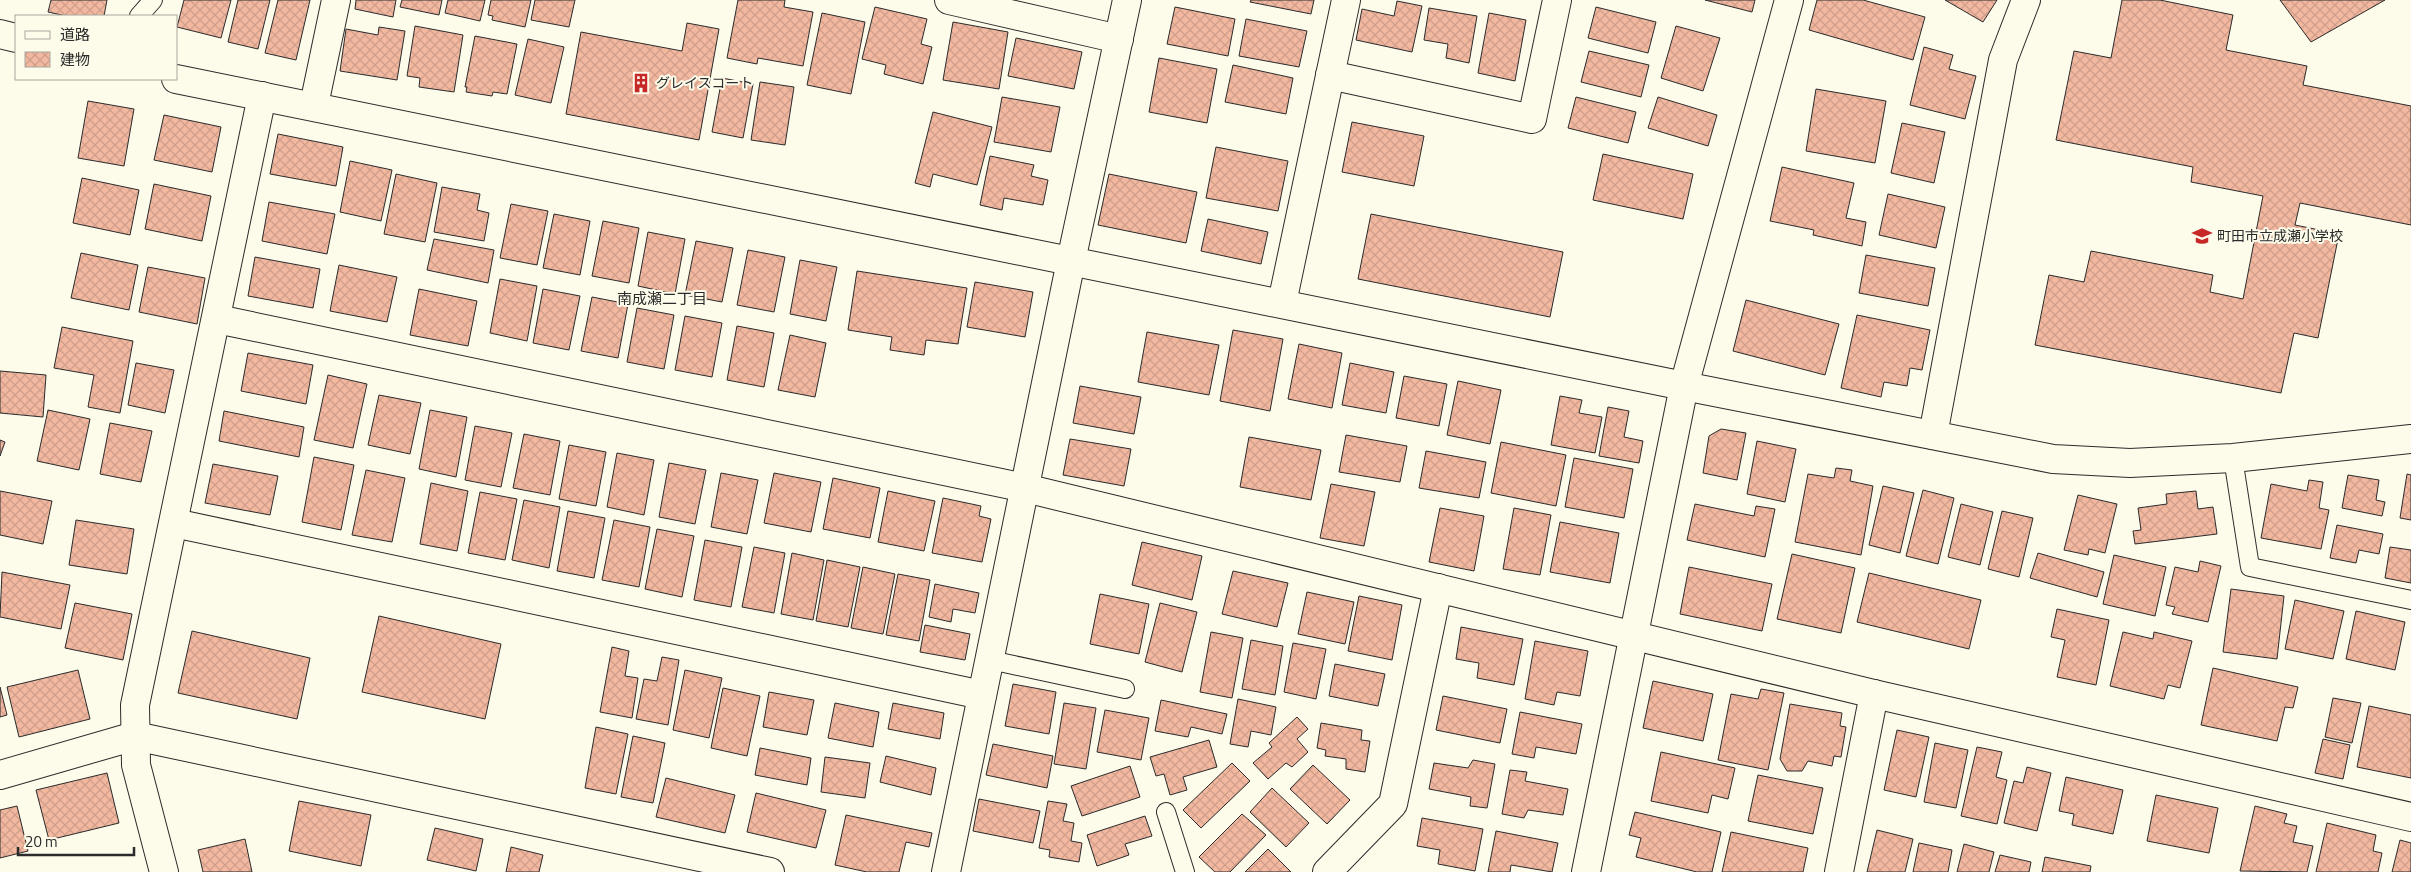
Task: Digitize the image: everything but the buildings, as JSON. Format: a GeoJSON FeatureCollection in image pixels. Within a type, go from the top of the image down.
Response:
{"type":"FeatureCollection","features":[{"type":"Feature","properties":{"kind":"street"},"geometry":{"type":"LineString","coordinates":[[314,105],[336,0]]}},
{"type":"Feature","properties":{"kind":"street"},"geometry":{"type":"LineString","coordinates":[[949,0],[1119,39]]}},
{"type":"Feature","properties":{"kind":"street"},"geometry":{"type":"LineString","coordinates":[[946,872],[1071,261],[1127,0]]}},
{"type":"Feature","properties":{"kind":"street"},"geometry":{"type":"LineString","coordinates":[[1282,303],[1346,0]]}},
{"type":"Feature","properties":{"kind":"street"},"geometry":{"type":"LineString","coordinates":[[1330,74],[1532,119],[1557,0]]}},
{"type":"Feature","properties":{"kind":"street"},"geometry":{"type":"LineString","coordinates":[[1586,872],[1684,386],[1789,0]]}},
{"type":"Feature","properties":{"kind":"street"},"geometry":{"type":"LineString","coordinates":[[1933,435],[2003,60],[2026,0]]}},
{"type":"Feature","properties":{"kind":"street"},"geometry":{"type":"LineString","coordinates":[[0,34],[15,38]]}},
{"type":"Feature","properties":{"kind":"street"},"geometry":{"type":"LineString","coordinates":[[178,79],[314,105],[1684,386],[2053,458],[2130,463],[2233,458],[2411,439]]}},
{"type":"Feature","properties":{"kind":"street"},"geometry":{"type":"LineString","coordinates":[[164,872],[136,764],[135,705],[262,96]]}},
{"type":"Feature","properties":{"kind":"street"},"geometry":{"type":"LineString","coordinates":[[217,319],[1025,488],[1874,694],[2411,817]]}},
{"type":"Feature","properties":{"kind":"street"},"geometry":{"type":"LineString","coordinates":[[174,523],[982,695]]}},
{"type":"Feature","properties":{"kind":"street"},"geometry":{"type":"LineString","coordinates":[[1327,872],[1393,804],[1438,588]]}},
{"type":"Feature","properties":{"kind":"street"},"geometry":{"type":"LineString","coordinates":[[1840,872],[1874,694]]}},
{"type":"Feature","properties":{"kind":"street"},"geometry":{"type":"LineString","coordinates":[[0,775],[136,736],[680,863],[770,872]]}},
{"type":"Feature","properties":{"kind":"lane"},"geometry":{"type":"LineString","coordinates":[[140,15],[153,0]]}},
{"type":"Feature","properties":{"kind":"lane"},"geometry":{"type":"LineString","coordinates":[[2233,458],[2250,567],[2411,600]]}},
{"type":"Feature","properties":{"kind":"lane"},"geometry":{"type":"LineString","coordinates":[[990,660],[1125,688]]}},
{"type":"Feature","properties":{"kind":"lane"},"geometry":{"type":"LineString","coordinates":[[1166,812],[1184,872]]}},
{"type":"Feature","properties":{"kind":"place","name":"グレイスコート"},"geometry":{"type":"Point","coordinates":[641,83]}},
{"type":"Feature","properties":{"kind":"place","name":"町田市立成瀬小学校"},"geometry":{"type":"Point","coordinates":[2202,236]}},
{"type":"Feature","properties":{"kind":"district","name":"南成瀬二丁目"},"geometry":{"type":"Point","coordinates":[662,299]}}]}
